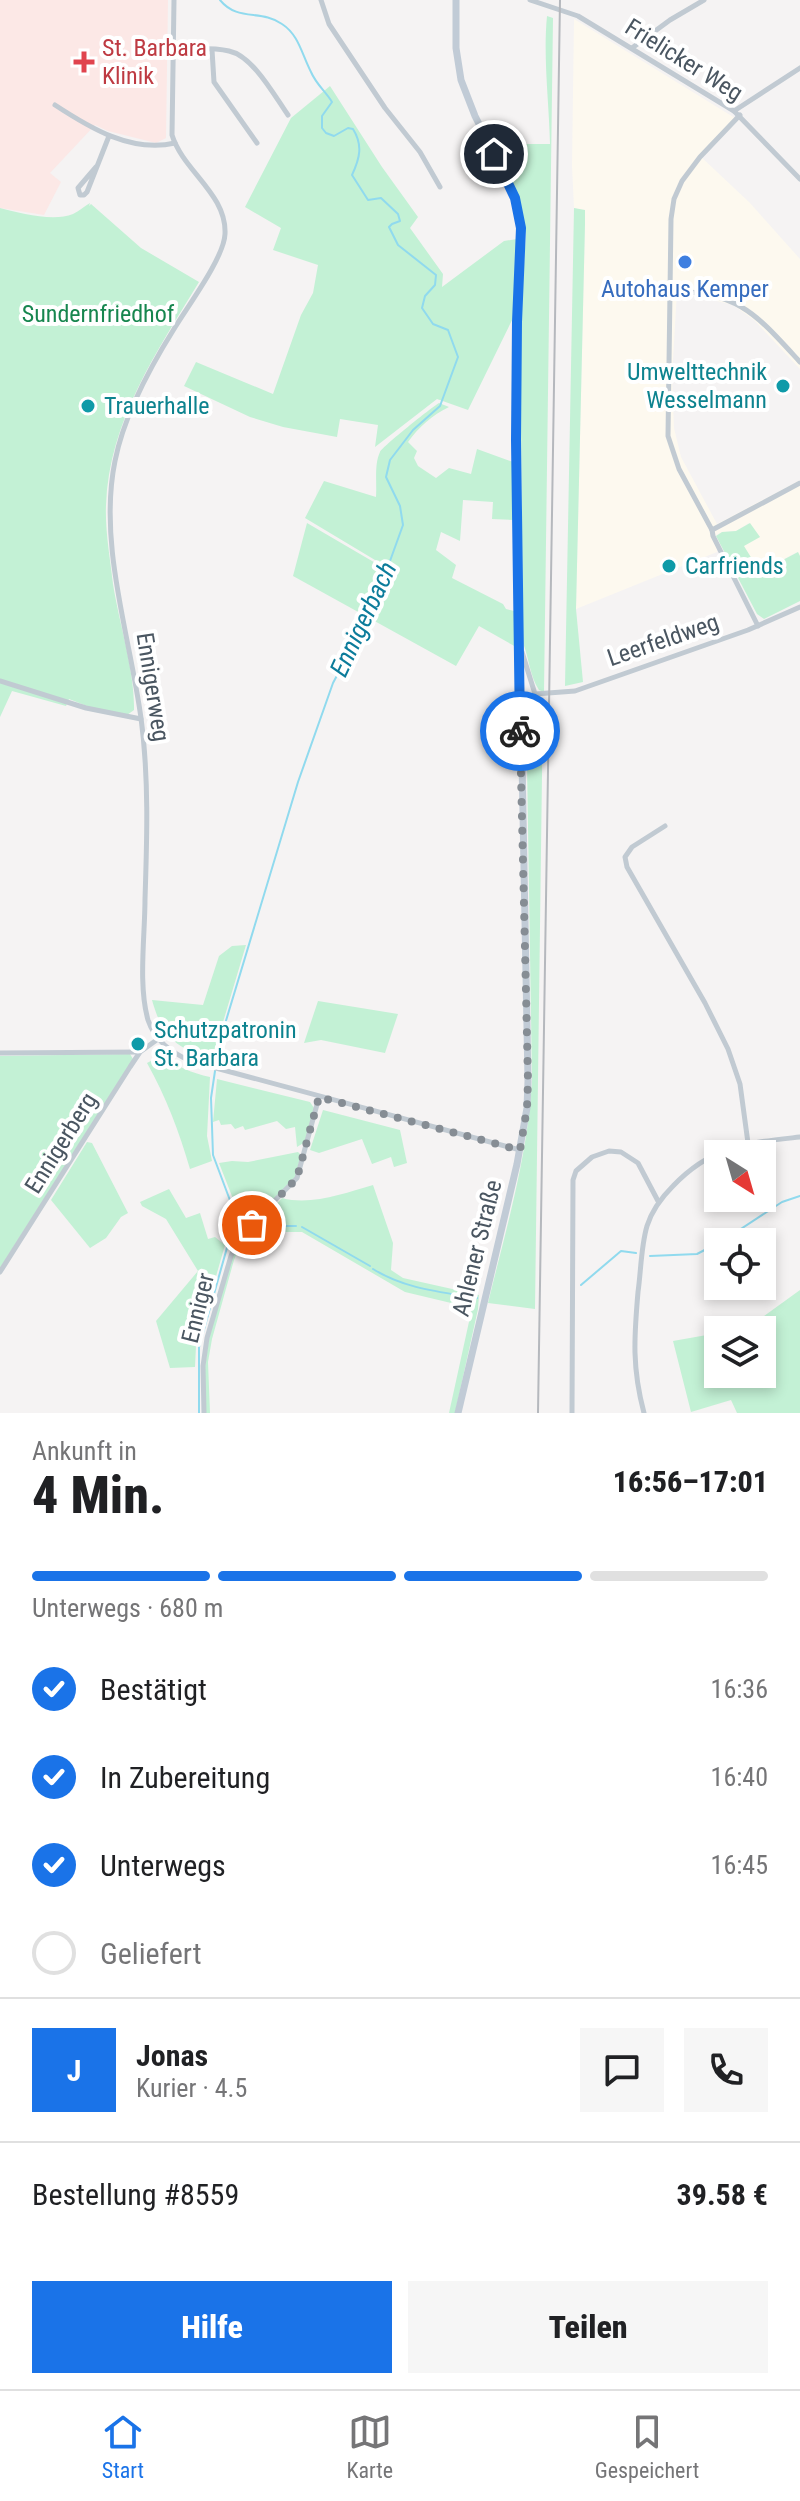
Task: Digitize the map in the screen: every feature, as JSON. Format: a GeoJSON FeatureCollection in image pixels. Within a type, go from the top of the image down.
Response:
{"type":"FeatureCollection","features":[{"type":"Feature","properties":{"kind":"main road","name":"Ahlener Straße"},"geometry":{"type":"LineString","coordinates":[[456,0],[456,48],[461,80],[515,198],[521,228],[516,396],[528,1081],[520,1150],[458,1413]]}},
{"type":"Feature","properties":{"kind":"street","name":"Ennigerweg"},"geometry":{"type":"LineString","coordinates":[[158,1039],[148,1019],[144,982],[146,766],[113,555],[109,502],[115,462],[126,426],[150,371],[216,261],[225,234],[217,203],[175,143],[171,126],[174,0]]}},
{"type":"Feature","properties":{"kind":"street"},"geometry":{"type":"LineString","coordinates":[[321,0],[329,24],[385,108],[420,152],[440,187]]}},
{"type":"Feature","properties":{"kind":"street","name":"Frielicker Weg"},"geometry":{"type":"LineString","coordinates":[[530,0],[578,16],[737,113],[800,179]]}},
{"type":"Feature","properties":{"kind":"street"},"geometry":{"type":"LineString","coordinates":[[632,48],[659,27],[704,0]]}},
{"type":"Feature","properties":{"kind":"street"},"geometry":{"type":"LineString","coordinates":[[172,49],[227,50],[247,59],[288,115]]}},
{"type":"Feature","properties":{"kind":"street"},"geometry":{"type":"LineString","coordinates":[[212,50],[214,82],[257,143]]}},
{"type":"Feature","properties":{"kind":"street"},"geometry":{"type":"LineString","coordinates":[[758,626],[679,469],[668,436],[671,219],[677,191],[690,169],[737,113],[800,68]]}},
{"type":"Feature","properties":{"kind":"street"},"geometry":{"type":"LineString","coordinates":[[55,105],[109,136],[153,147],[175,143]]}},
{"type":"Feature","properties":{"kind":"street"},"geometry":{"type":"LineString","coordinates":[[96,167],[78,188],[80,195],[86,194],[109,136]]}},
{"type":"Feature","properties":{"kind":"street"},"geometry":{"type":"LineString","coordinates":[[669,291],[714,295],[739,304],[763,323],[800,362]]}},
{"type":"Feature","properties":{"kind":"street"},"geometry":{"type":"LineString","coordinates":[[712,530],[800,483]]}},
{"type":"Feature","properties":{"kind":"street","name":"Leerfeldweg"},"geometry":{"type":"LineString","coordinates":[[535,694],[575,691],[758,626],[800,607]]}},
{"type":"Feature","properties":{"kind":"street"},"geometry":{"type":"LineString","coordinates":[[519,647],[527,663],[535,694],[530,702],[529,741],[521,760]]}},
{"type":"Feature","properties":{"kind":"street"},"geometry":{"type":"LineString","coordinates":[[0,681],[86,708],[141,719]]}},
{"type":"Feature","properties":{"kind":"street"},"geometry":{"type":"LineString","coordinates":[[665,826],[632,847],[625,857],[627,867],[725,1040],[740,1084],[748,1140]]}},
{"type":"Feature","properties":{"kind":"street"},"geometry":{"type":"LineString","coordinates":[[158,1039],[170,1051],[190,1061],[520,1150]]}},
{"type":"Feature","properties":{"kind":"street","name":"Ennigerberg"},"geometry":{"type":"LineString","coordinates":[[0,1272],[140,1052],[158,1039]]}},
{"type":"Feature","properties":{"kind":"street"},"geometry":{"type":"LineString","coordinates":[[0,1053],[140,1052]]}},
{"type":"Feature","properties":{"kind":"street","name":"Enniger"},"geometry":{"type":"LineString","coordinates":[[204,1413],[203,1366],[207,1338],[231,1256],[239,1237],[297,1178],[319,1097]]}},
{"type":"Feature","properties":{"kind":"street"},"geometry":{"type":"LineString","coordinates":[[774,1140],[800,1137]]}},
{"type":"Feature","properties":{"kind":"street"},"geometry":{"type":"LineString","coordinates":[[572,1413],[573,1180],[576,1171],[600,1153],[621,1152],[638,1163],[658,1201]]}},
{"type":"Feature","properties":{"kind":"street"},"geometry":{"type":"LineString","coordinates":[[644,1413],[635,1380],[634,1336],[647,1226],[658,1201],[704,1159]]}},
{"type":"Feature","properties":{"kind":"shaded area","name":"St. Barbara Klinik"},"geometry":{"type":"Polygon","coordinates":[[[0,0],[168,0],[166,138],[156,143],[95,125],[50,173],[61,182],[44,215],[0,208],[0,0]]]}},
{"type":"Feature","properties":{"kind":"shaded area"},"geometry":{"type":"Polygon","coordinates":[[[574,19],[735,118],[699,155],[750,203],[800,259],[800,369],[754,320],[733,305],[677,291],[672,377],[674,428],[681,457],[717,524],[800,480],[800,556],[797,552],[760,572],[743,546],[749,523],[736,531],[716,535],[717,552],[576,609],[585,224],[584,211],[574,208],[574,19]]]}},
{"type":"Feature","properties":{"kind":"green space"},"geometry":{"type":"Polygon","coordinates":[[[547,16],[553,18],[544,692],[539,690],[534,679],[523,643],[520,324],[526,234],[518,194],[493,144],[550,144],[547,16]]]}},
{"type":"Feature","properties":{"kind":"green space"},"geometry":{"type":"Polygon","coordinates":[[[330,86],[418,217],[410,228],[443,274],[442,287],[504,241],[517,239],[513,318],[468,410],[437,399],[375,447],[378,425],[340,419],[337,437],[283,427],[250,417],[184,386],[196,362],[273,394],[301,315],[313,293],[318,265],[273,250],[281,228],[245,207],[291,118],[330,86]]]}},
{"type":"Feature","properties":{"kind":"green space","name":"Sundernfriedhof"},"geometry":{"type":"Polygon","coordinates":[[[90,203],[89,206],[91,204],[141,248],[199,282],[138,388],[116,444],[109,474],[106,505],[108,544],[132,679],[134,710],[127,715],[92,708],[69,699],[66,706],[12,691],[0,717],[0,208],[56,217],[73,214],[90,203]]]}},
{"type":"Feature","properties":{"kind":"green space"},"geometry":{"type":"Polygon","coordinates":[[[574,208],[585,210],[576,609],[583,682],[565,686],[574,208]]]}},
{"type":"Feature","properties":{"kind":"green space"},"geometry":{"type":"Polygon","coordinates":[[[439,403],[449,407],[426,422],[408,442],[417,451],[414,458],[418,466],[436,478],[449,468],[471,474],[477,449],[513,462],[513,520],[492,519],[493,502],[463,500],[460,541],[441,532],[436,550],[456,565],[452,578],[514,611],[516,647],[479,626],[456,666],[293,576],[307,523],[384,568],[305,518],[324,481],[376,497],[376,468],[380,452],[439,403]]]}},
{"type":"Feature","properties":{"kind":"green space"},"geometry":{"type":"Polygon","coordinates":[[[750,523],[760,537],[744,546],[760,572],[798,552],[800,556],[800,601],[764,619],[757,614],[716,536],[722,532],[736,531],[750,523]]]}},
{"type":"Feature","properties":{"kind":"green space"},"geometry":{"type":"Polygon","coordinates":[[[543,698],[535,1309],[488,1303],[515,1192],[530,1108],[527,764],[532,750],[535,704],[543,698]]]}},
{"type":"Feature","properties":{"kind":"green space"},"geometry":{"type":"Polygon","coordinates":[[[246,945],[212,1059],[189,1051],[166,1032],[152,1000],[203,1005],[219,956],[232,946],[246,945]]]}},
{"type":"Feature","properties":{"kind":"green space"},"geometry":{"type":"Polygon","coordinates":[[[318,1001],[398,1014],[385,1053],[321,1040],[304,1043],[318,1001]]]}},
{"type":"Feature","properties":{"kind":"green space"},"geometry":{"type":"Polygon","coordinates":[[[130,1054],[133,1059],[0,1268],[0,1056],[130,1054]]]}},
{"type":"Feature","properties":{"kind":"green space"},"geometry":{"type":"Polygon","coordinates":[[[162,1055],[185,1069],[210,1077],[207,1136],[212,1161],[190,1169],[172,1114],[147,1063],[162,1055]]]}},
{"type":"Feature","properties":{"kind":"green space"},"geometry":{"type":"Polygon","coordinates":[[[217,1079],[310,1102],[314,1108],[305,1142],[297,1147],[295,1127],[286,1129],[277,1121],[245,1130],[243,1126],[235,1129],[231,1124],[221,1125],[219,1120],[213,1122],[217,1079]]]}},
{"type":"Feature","properties":{"kind":"green space"},"geometry":{"type":"Polygon","coordinates":[[[323,1110],[400,1130],[407,1163],[394,1167],[391,1157],[372,1164],[362,1139],[319,1153],[310,1150],[323,1110]]]}},
{"type":"Feature","properties":{"kind":"green space"},"geometry":{"type":"Polygon","coordinates":[[[87,1142],[92,1143],[128,1213],[121,1217],[106,1238],[90,1248],[51,1200],[87,1142]]]}},
{"type":"Feature","properties":{"kind":"green space"},"geometry":{"type":"Polygon","coordinates":[[[298,1152],[301,1155],[295,1177],[253,1221],[237,1209],[219,1163],[248,1162],[298,1152]]]}},
{"type":"Feature","properties":{"kind":"green space"},"geometry":{"type":"Polygon","coordinates":[[[373,1185],[393,1243],[391,1270],[403,1278],[479,1295],[455,1413],[449,1413],[472,1308],[405,1292],[302,1232],[254,1232],[240,1245],[234,1260],[212,1339],[208,1362],[210,1413],[205,1413],[205,1366],[209,1338],[231,1259],[242,1239],[282,1198],[316,1200],[373,1185]]]}},
{"type":"Feature","properties":{"kind":"green space"},"geometry":{"type":"Polygon","coordinates":[[[169,1189],[186,1218],[200,1213],[208,1239],[215,1237],[225,1245],[196,1346],[195,1367],[170,1368],[156,1321],[198,1271],[166,1219],[140,1202],[169,1189]]]}},
{"type":"Feature","properties":{"kind":"green space"},"geometry":{"type":"Polygon","coordinates":[[[800,1290],[800,1413],[737,1413],[731,1400],[691,1412],[673,1341],[704,1335],[704,1388],[776,1388],[776,1316],[764,1316],[800,1290]]]}},
{"type":"Feature","properties":{"kind":"waterway","name":"Ennigerbach"},"geometry":{"type":"LineString","coordinates":[[216,1065],[225,1024],[298,782],[333,683],[373,608],[403,525],[400,506],[386,477],[390,460],[413,430],[440,406],[458,357],[448,330],[433,324],[422,308],[425,296],[435,285],[436,275],[398,245],[389,227],[400,221],[398,214],[381,198],[368,200],[352,175],[359,152],[353,129],[348,128],[334,136],[322,128],[322,116],[332,102],[313,76],[300,46],[282,24],[266,17],[234,11],[220,0]]}},
{"type":"Feature","properties":{"kind":"waterway","name":"Ennigerbach"},"geometry":{"type":"LineString","coordinates":[[199,1413],[199,1347],[232,1230],[234,1211],[213,1155],[211,1098],[215,1071]]}},
{"type":"Feature","properties":{"kind":"waterway"},"geometry":{"type":"LineString","coordinates":[[742,1228],[782,1202],[800,1196]]}},
{"type":"Feature","properties":{"kind":"waterway"},"geometry":{"type":"LineString","coordinates":[[235,1213],[247,1224]]}},
{"type":"Feature","properties":{"kind":"waterway"},"geometry":{"type":"LineString","coordinates":[[255,1226],[296,1226]]}},
{"type":"Feature","properties":{"kind":"waterway"},"geometry":{"type":"LineString","coordinates":[[302,1227],[370,1266]]}},
{"type":"Feature","properties":{"kind":"waterway"},"geometry":{"type":"LineString","coordinates":[[650,1256],[697,1254],[704,1250]]}},
{"type":"Feature","properties":{"kind":"waterway"},"geometry":{"type":"LineString","coordinates":[[581,1285],[621,1251],[636,1253]]}},
{"type":"Feature","properties":{"kind":"waterway"},"geometry":{"type":"LineString","coordinates":[[373,1269],[410,1285],[477,1298]]}},
{"type":"Feature","properties":{"kind":"railway"},"geometry":{"type":"LineString","coordinates":[[538,1413],[560,0]]}},
{"type":"Feature","properties":{"kind":"way so far"},"geometry":{"type":"LineString","coordinates":[[252,1225],[297,1178],[319,1097],[520,1150],[528,1081],[520,731]]}},
{"type":"Feature","properties":{"kind":"place","name":"St. Barbara Klinik"},"geometry":{"type":"Point","coordinates":[84,62]}},
{"type":"Feature","properties":{"kind":"place","name":"Autohaus Kemper"},"geometry":{"type":"Point","coordinates":[685,262]}},
{"type":"Feature","properties":{"kind":"place","name":"Umwelttechnik Wesselmann"},"geometry":{"type":"Point","coordinates":[783,386]}},
{"type":"Feature","properties":{"kind":"place","name":"Trauerhalle"},"geometry":{"type":"Point","coordinates":[88,406]}},
{"type":"Feature","properties":{"kind":"place","name":"Carfriends"},"geometry":{"type":"Point","coordinates":[669,566]}},
{"type":"Feature","properties":{"kind":"place","name":"Schutzpatronin St. Barbara"},"geometry":{"type":"Point","coordinates":[138,1044]}},
{"type":"Feature","properties":{"kind":"route"},"geometry":{"type":"LineString","coordinates":[[494,154],[515,198],[522,245],[517,322],[516,440],[520,731]]}}]}
